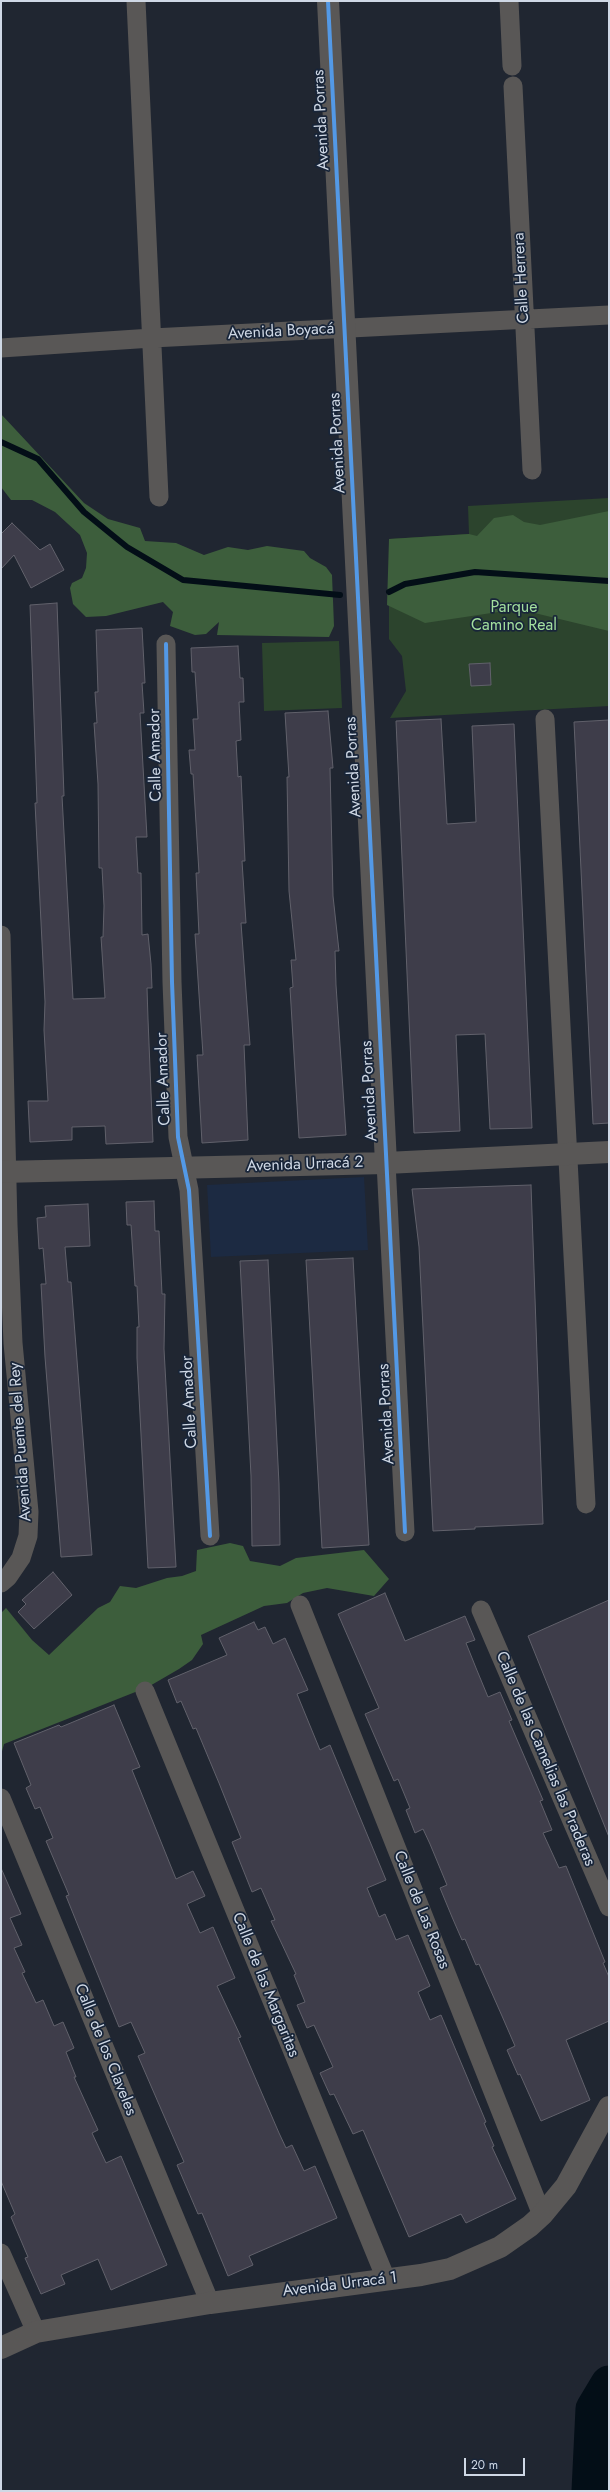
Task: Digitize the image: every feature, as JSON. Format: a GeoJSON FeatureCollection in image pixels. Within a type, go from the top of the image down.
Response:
{"type":"FeatureCollection","features":[{"type":"Feature","properties":{"kind":"street"},"geometry":{"type":"LineString","coordinates":[[136,1],[159,497]]}},
{"type":"Feature","properties":{"kind":"street","name":"Avenida Porras"},"geometry":{"type":"LineString","coordinates":[[328,1],[405,1532]]}},
{"type":"Feature","properties":{"kind":"street"},"geometry":{"type":"LineString","coordinates":[[509,1],[512,66]]}},
{"type":"Feature","properties":{"kind":"street","name":"Calle Herrera"},"geometry":{"type":"LineString","coordinates":[[513,86],[532,470]]}},
{"type":"Feature","properties":{"kind":"street","name":"Avenida Boyacá"},"geometry":{"type":"LineString","coordinates":[[1,348],[152,338],[609,315]]}},
{"type":"Feature","properties":{"kind":"street","name":"Calle Amador"},"geometry":{"type":"LineString","coordinates":[[166,644],[172,982],[178,1137],[190,1190],[210,1536]]}},
{"type":"Feature","properties":{"kind":"street"},"geometry":{"type":"LineString","coordinates":[[545,719],[566,1154],[586,1504]]}},
{"type":"Feature","properties":{"kind":"street","name":"Avenida Puente del Rey"},"geometry":{"type":"LineString","coordinates":[[1,935],[3,1172],[7,1344],[29,1512],[28,1536],[21,1558],[8,1577],[1,1583]]}},
{"type":"Feature","properties":{"kind":"street","name":"Avenida Urracá 2"},"geometry":{"type":"LineString","coordinates":[[3,1172],[386,1163],[609,1152]]}},
{"type":"Feature","properties":{"kind":"street","name":"Calle de Las Rosas"},"geometry":{"type":"LineString","coordinates":[[300,1605],[542,2215]]}},
{"type":"Feature","properties":{"kind":"street","name":"Calle de las Camelias las Praderas"},"geometry":{"type":"LineString","coordinates":[[481,1610],[609,1907]]}},
{"type":"Feature","properties":{"kind":"street","name":"Calle de las Margaritas"},"geometry":{"type":"LineString","coordinates":[[145,1692],[386,2279]]}},
{"type":"Feature","properties":{"kind":"street","name":"Calle de los Claveles"},"geometry":{"type":"LineString","coordinates":[[1,1798],[210,2303]]}},
{"type":"Feature","properties":{"kind":"street","name":"Avenida Urracá 1"},"geometry":{"type":"LineString","coordinates":[[1,2348],[36,2332],[210,2303],[450,2269],[500,2247],[530,2226],[542,2215],[566,2186],[609,2108]]}},
{"type":"Feature","properties":{"kind":"street"},"geometry":{"type":"LineString","coordinates":[[1,2253],[36,2332]]}},
{"type":"Feature","properties":{"kind":"shaded area"},"geometry":{"type":"Polygon","coordinates":[[[364,1177],[368,1250],[211,1257],[207,1185],[364,1177]]]}},
{"type":"Feature","properties":{"kind":"green space"},"geometry":{"type":"Polygon","coordinates":[[[1,414],[84,503],[108,519],[140,528],[145,541],[176,543],[204,555],[228,547],[248,550],[267,546],[304,551],[310,558],[326,567],[332,575],[334,626],[329,637],[217,635],[219,622],[206,634],[195,635],[170,626],[173,612],[163,602],[106,616],[86,617],[73,604],[70,588],[72,583],[82,578],[86,568],[87,553],[80,535],[55,512],[32,500],[11,500],[1,487],[1,414]]]}},
{"type":"Feature","properties":{"kind":"green space","name":"Parque Camino Real"},"geometry":{"type":"Polygon","coordinates":[[[609,498],[609,706],[390,718],[406,691],[402,656],[389,639],[389,539],[469,534],[468,506],[609,498]]]}},
{"type":"Feature","properties":{"kind":"green space"},"geometry":{"type":"Polygon","coordinates":[[[609,511],[609,631],[518,609],[425,623],[387,605],[389,539],[469,534],[477,536],[494,518],[513,515],[524,522],[540,525],[609,511]]]}},
{"type":"Feature","properties":{"kind":"green space"},"geometry":{"type":"Polygon","coordinates":[[[339,641],[342,708],[264,711],[262,643],[339,641]]]}},
{"type":"Feature","properties":{"kind":"green space"},"geometry":{"type":"Polygon","coordinates":[[[230,1543],[243,1546],[250,1561],[280,1566],[296,1558],[364,1550],[389,1579],[374,1596],[327,1588],[303,1593],[287,1603],[264,1606],[201,1635],[203,1644],[192,1660],[148,1687],[4,1744],[1,1755],[1,1613],[6,1608],[32,1640],[49,1655],[98,1608],[110,1602],[120,1586],[136,1588],[196,1571],[197,1550],[230,1543]]]}},
{"type":"Feature","properties":{"kind":"building"},"geometry":{"type":"Polygon","coordinates":[[[12,523],[40,550],[50,544],[64,570],[31,588],[14,555],[1,569],[1,534],[12,523]]]}},
{"type":"Feature","properties":{"kind":"building"},"geometry":{"type":"Polygon","coordinates":[[[57,603],[64,796],[62,796],[73,999],[105,998],[101,937],[103,937],[104,906],[102,868],[99,868],[98,784],[94,723],[97,723],[95,692],[98,692],[96,630],[142,628],[145,683],[142,683],[144,713],[140,713],[147,837],[136,837],[138,873],[141,873],[142,935],[148,934],[151,964],[152,988],[147,988],[153,1142],[106,1144],[105,1126],[72,1127],[72,1140],[30,1142],[28,1101],[48,1101],[44,1030],[45,1002],[35,803],[37,803],[30,605],[57,603]]]}},
{"type":"Feature","properties":{"kind":"building"},"geometry":{"type":"Polygon","coordinates":[[[238,646],[240,678],[243,678],[244,702],[239,702],[241,740],[236,741],[238,777],[241,776],[245,861],[242,861],[246,923],[241,923],[250,1045],[244,1045],[248,1140],[202,1143],[197,1055],[203,1055],[195,934],[199,934],[196,873],[199,873],[193,774],[191,774],[189,750],[195,750],[193,719],[198,719],[195,672],[192,672],[191,648],[238,646]]]}},
{"type":"Feature","properties":{"kind":"building"},"geometry":{"type":"Polygon","coordinates":[[[490,663],[491,685],[471,686],[469,664],[490,663]]]}},
{"type":"Feature","properties":{"kind":"building"},"geometry":{"type":"Polygon","coordinates":[[[328,711],[333,768],[330,768],[333,896],[339,951],[335,951],[336,985],[346,1135],[299,1138],[290,988],[293,987],[291,960],[296,960],[289,891],[287,777],[289,777],[285,713],[328,711]]]}},
{"type":"Feature","properties":{"kind":"building"},"geometry":{"type":"Polygon","coordinates":[[[441,719],[447,824],[476,822],[472,726],[514,724],[532,1128],[490,1129],[485,1034],[456,1035],[460,1131],[414,1133],[396,721],[441,719]]]}},
{"type":"Feature","properties":{"kind":"building"},"geometry":{"type":"Polygon","coordinates":[[[609,720],[609,1123],[593,1124],[574,722],[609,720]]]}},
{"type":"Feature","properties":{"kind":"building"},"geometry":{"type":"Polygon","coordinates":[[[531,1185],[543,1524],[475,1527],[475,1529],[433,1531],[419,1247],[412,1189],[531,1185]]]}},
{"type":"Feature","properties":{"kind":"building"},"geometry":{"type":"Polygon","coordinates":[[[154,1201],[155,1231],[159,1231],[162,1294],[165,1294],[164,1349],[176,1567],[148,1568],[137,1358],[137,1327],[139,1327],[137,1286],[135,1286],[131,1225],[127,1225],[126,1202],[154,1201]]]}},
{"type":"Feature","properties":{"kind":"building"},"geometry":{"type":"Polygon","coordinates":[[[88,1204],[90,1246],[65,1247],[68,1282],[71,1282],[92,1555],[61,1557],[45,1357],[41,1284],[46,1284],[43,1248],[39,1249],[37,1218],[46,1217],[45,1206],[88,1204]]]}},
{"type":"Feature","properties":{"kind":"building"},"geometry":{"type":"Polygon","coordinates":[[[353,1258],[369,1545],[322,1548],[306,1260],[353,1258]]]}},
{"type":"Feature","properties":{"kind":"building"},"geometry":{"type":"Polygon","coordinates":[[[268,1260],[279,1484],[280,1545],[252,1546],[251,1476],[240,1261],[268,1260]]]}},
{"type":"Feature","properties":{"kind":"building"},"geometry":{"type":"Polygon","coordinates":[[[53,1572],[72,1595],[34,1629],[18,1612],[26,1604],[22,1600],[53,1572]]]}},
{"type":"Feature","properties":{"kind":"building"},"geometry":{"type":"Polygon","coordinates":[[[385,1593],[405,1641],[465,1616],[475,1640],[466,1643],[476,1668],[488,1697],[500,1692],[512,1720],[509,1721],[543,1800],[540,1801],[552,1830],[543,1833],[559,1868],[566,1866],[605,1962],[603,1963],[609,1977],[609,2021],[566,2040],[590,2100],[541,2121],[520,2074],[518,2075],[507,2050],[515,2046],[502,2016],[479,1964],[476,1965],[465,1939],[462,1940],[440,1888],[447,1885],[430,1844],[423,1829],[415,1833],[406,1810],[410,1808],[398,1779],[394,1781],[365,1714],[379,1708],[338,1614],[385,1593]]]}},
{"type":"Feature","properties":{"kind":"building"},"geometry":{"type":"Polygon","coordinates":[[[609,1600],[609,1837],[528,1636],[609,1600]]]}},
{"type":"Feature","properties":{"kind":"building"},"geometry":{"type":"Polygon","coordinates":[[[254,1622],[258,1630],[265,1627],[273,1644],[285,1638],[308,1690],[297,1694],[320,1750],[330,1745],[386,1880],[367,1888],[379,1917],[385,1914],[396,1940],[408,1935],[430,1986],[418,1992],[430,2020],[441,2015],[486,2122],[484,2123],[494,2146],[492,2147],[516,2199],[466,2223],[461,2214],[409,2237],[363,2130],[353,2134],[334,2094],[330,2095],[320,2073],[333,2067],[314,2025],[307,2028],[297,2005],[305,2002],[294,1975],[296,1974],[271,1921],[275,1920],[261,1888],[252,1892],[232,1842],[241,1838],[196,1728],[193,1729],[181,1701],[177,1703],[168,1680],[227,1655],[219,1638],[254,1622]]]}},
{"type":"Feature","properties":{"kind":"building"},"geometry":{"type":"Polygon","coordinates":[[[114,1705],[140,1767],[132,1770],[176,1879],[193,1871],[205,1896],[187,1904],[200,1933],[213,1927],[235,1978],[217,1986],[241,2037],[238,2038],[279,2133],[286,2148],[292,2145],[304,2171],[315,2166],[337,2218],[249,2256],[253,2265],[228,2276],[202,2213],[198,2214],[177,2165],[184,2162],[138,2056],[145,2053],[131,2022],[119,2027],[66,1896],[69,1895],[46,1841],[53,1838],[40,1807],[35,1809],[26,1788],[31,1785],[14,1743],[59,1725],[61,1727],[114,1705]]]}},
{"type":"Feature","properties":{"kind":"building"},"geometry":{"type":"Polygon","coordinates":[[[1,1868],[21,1914],[10,1918],[22,1945],[14,1948],[25,1972],[22,1973],[36,2003],[43,2000],[54,2026],[63,2022],[74,2048],[66,2052],[76,2077],[74,2077],[98,2130],[92,2133],[106,2163],[121,2156],[167,2265],[111,2290],[98,2259],[61,2275],[65,2284],[41,2294],[25,2258],[28,2257],[11,2217],[15,2214],[1,2181],[1,1868]]]}},
{"type":"Feature","properties":{"kind":"waterway"},"geometry":{"type":"LineString","coordinates":[[1,442],[38,459],[84,512],[127,547],[183,580],[340,595]]}},
{"type":"Feature","properties":{"kind":"waterway"},"geometry":{"type":"LineString","coordinates":[[389,592],[405,584],[475,572],[609,581]]}},
{"type":"Feature","properties":{"kind":"waterway"},"geometry":{"type":"LineString","coordinates":[[590,2491],[594,2409],[609,2384]]}},
{"type":"Feature","properties":{"kind":"cycle path"},"geometry":{"type":"LineString","coordinates":[[328,1],[405,1532]]}},
{"type":"Feature","properties":{"kind":"cycle path"},"geometry":{"type":"LineString","coordinates":[[166,644],[172,982],[178,1137],[189,1190],[210,1536]]}}]}
